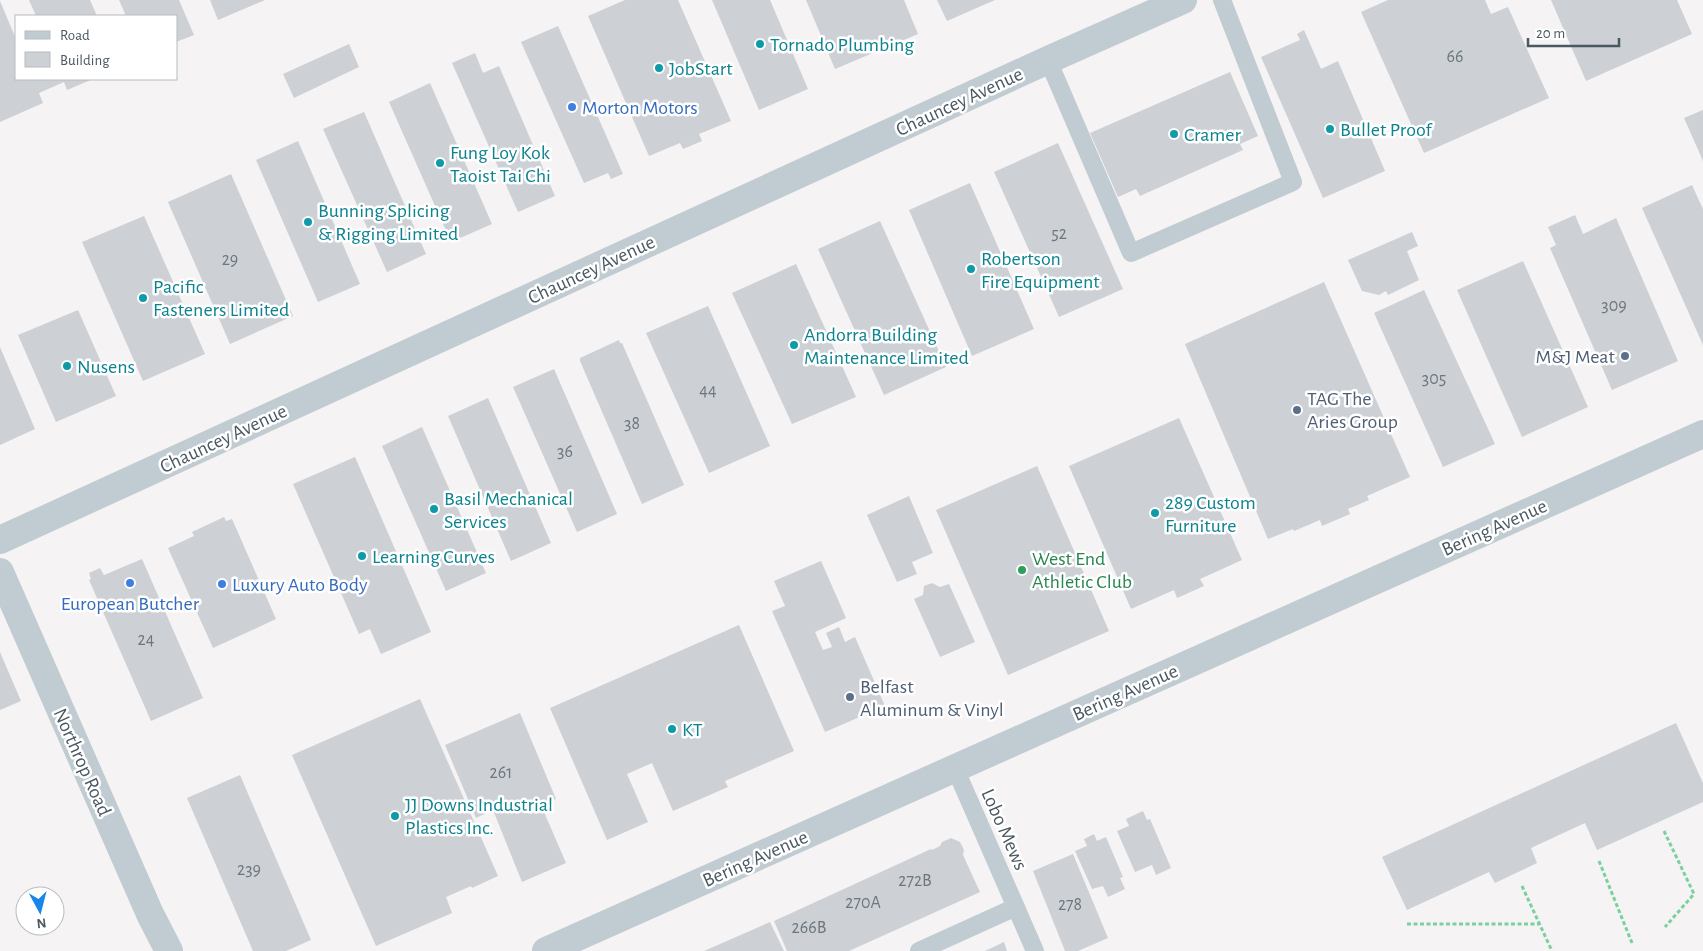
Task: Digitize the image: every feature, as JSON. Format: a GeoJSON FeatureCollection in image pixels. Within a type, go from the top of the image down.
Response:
{"type":"FeatureCollection","features":[{"type":"Feature","properties":{"kind":"street","name":"Chauncey Avenue"},"geometry":{"type":"LineString","coordinates":[[0,540],[1183,0]]}},
{"type":"Feature","properties":{"kind":"street","name":"Bering Avenue"},"geometry":{"type":"LineString","coordinates":[[546,951],[1703,434]]}},
{"type":"Feature","properties":{"kind":"street","name":"Northrop Road"},"geometry":{"type":"LineString","coordinates":[[0,572],[150,914],[169,951]]}},
{"type":"Feature","properties":{"kind":"lane"},"geometry":{"type":"LineString","coordinates":[[1048,60],[1131,253],[1293,182],[1222,0]]}},
{"type":"Feature","properties":{"kind":"lane","name":"Lobo Mews"},"geometry":{"type":"LineString","coordinates":[[955,768],[1035,951]]}},
{"type":"Feature","properties":{"kind":"lane"},"geometry":{"type":"LineString","coordinates":[[919,951],[1016,907]]}},
{"type":"Feature","properties":{"kind":"path"},"geometry":{"type":"LineString","coordinates":[[1664,831],[1694,894],[1665,927]]}},
{"type":"Feature","properties":{"kind":"path"},"geometry":{"type":"LineString","coordinates":[[1599,861],[1632,942]]}},
{"type":"Feature","properties":{"kind":"path"},"geometry":{"type":"LineString","coordinates":[[1522,886],[1552,951]]}},
{"type":"Feature","properties":{"kind":"path"},"geometry":{"type":"LineString","coordinates":[[1406,924],[1540,924]]}},
{"type":"Feature","properties":{"kind":"building"},"geometry":{"type":"Polygon","coordinates":[[[29,0],[90,0],[97,15],[36,15],[29,0]]]}},
{"type":"Feature","properties":{"kind":"building"},"geometry":{"type":"Polygon","coordinates":[[[119,0],[179,0],[194,35],[178,41],[178,15],[126,15],[119,0]]]}},
{"type":"Feature","properties":{"kind":"building"},"geometry":{"type":"Polygon","coordinates":[[[210,0],[265,0],[218,20],[210,0]]]}},
{"type":"Feature","properties":{"kind":"building","name":"JobStart"},"geometry":{"type":"Polygon","coordinates":[[[625,0],[678,0],[731,121],[699,134],[702,141],[683,149],[680,143],[649,156],[588,16],[625,0]]]}},
{"type":"Feature","properties":{"kind":"building","name":"Tornado Plumbing"},"geometry":{"type":"Polygon","coordinates":[[[712,0],[770,0],[808,89],[759,110],[712,0]]]}},
{"type":"Feature","properties":{"kind":"building"},"geometry":{"type":"Polygon","coordinates":[[[806,0],[904,0],[918,34],[835,69],[806,0]]]}},
{"type":"Feature","properties":{"kind":"building"},"geometry":{"type":"Polygon","coordinates":[[[937,0],[995,0],[947,21],[937,0]]]}},
{"type":"Feature","properties":{"kind":"building"},"geometry":{"type":"Polygon","coordinates":[[[1388,0],[1485,0],[1491,14],[1508,7],[1549,98],[1424,153],[1361,12],[1388,0]]]}},
{"type":"Feature","properties":{"kind":"building"},"geometry":{"type":"Polygon","coordinates":[[[1551,0],[1677,0],[1692,34],[1586,81],[1551,0]]]}},
{"type":"Feature","properties":{"kind":"building"},"geometry":{"type":"Polygon","coordinates":[[[0,1],[15,37],[15,80],[91,80],[67,90],[64,82],[39,93],[43,103],[0,122],[0,1]]]}},
{"type":"Feature","properties":{"kind":"building","name":"Morton Motors"},"geometry":{"type":"Polygon","coordinates":[[[558,26],[623,174],[611,179],[608,173],[584,183],[521,42],[558,26]]]}},
{"type":"Feature","properties":{"kind":"building","name":"Bullet Proof"},"geometry":{"type":"Polygon","coordinates":[[[1304,30],[1321,69],[1338,61],[1385,171],[1323,198],[1261,57],[1300,40],[1297,34],[1304,30]]]}},
{"type":"Feature","properties":{"kind":"building"},"geometry":{"type":"Polygon","coordinates":[[[349,44],[359,67],[294,98],[283,74],[349,44]]]}},
{"type":"Feature","properties":{"kind":"building"},"geometry":{"type":"Polygon","coordinates":[[[475,53],[483,73],[499,66],[555,196],[518,212],[452,63],[475,53]]]}},
{"type":"Feature","properties":{"kind":"building","name":"Cramer"},"geometry":{"type":"Polygon","coordinates":[[[1230,72],[1258,136],[1240,144],[1243,150],[1140,196],[1136,189],[1118,197],[1090,133],[1230,72]]]}},
{"type":"Feature","properties":{"kind":"building","name":"Fung Loy Kok Taoist Tai Chi"},"geometry":{"type":"Polygon","coordinates":[[[430,83],[492,224],[451,242],[389,102],[430,83]]]}},
{"type":"Feature","properties":{"kind":"building"},"geometry":{"type":"Polygon","coordinates":[[[1703,110],[1703,161],[1684,118],[1703,110]]]}},
{"type":"Feature","properties":{"kind":"building"},"geometry":{"type":"Polygon","coordinates":[[[364,112],[426,254],[387,272],[323,129],[364,112]]]}},
{"type":"Feature","properties":{"kind":"building","name":"Bunning Splicing & Rigging Limited"},"geometry":{"type":"Polygon","coordinates":[[[298,141],[360,284],[318,302],[256,160],[298,141]]]}},
{"type":"Feature","properties":{"kind":"building"},"geometry":{"type":"Polygon","coordinates":[[[1058,143],[1123,289],[1059,317],[994,172],[1058,143]]]}},
{"type":"Feature","properties":{"kind":"building"},"geometry":{"type":"Polygon","coordinates":[[[231,174],[293,316],[230,344],[168,202],[231,174]]]}},
{"type":"Feature","properties":{"kind":"building","name":"Robertson Fire Equipment"},"geometry":{"type":"Polygon","coordinates":[[[970,183],[1034,329],[972,356],[909,210],[970,183]]]}},
{"type":"Feature","properties":{"kind":"building"},"geometry":{"type":"Polygon","coordinates":[[[1692,185],[1703,209],[1703,345],[1642,208],[1692,185]]]}},
{"type":"Feature","properties":{"kind":"building"},"geometry":{"type":"Polygon","coordinates":[[[1575,215],[1583,234],[1616,218],[1678,361],[1612,390],[1550,248],[1556,245],[1548,227],[1575,215]]]}},
{"type":"Feature","properties":{"kind":"building","name":"Pacific Fasteners Limited"},"geometry":{"type":"Polygon","coordinates":[[[144,216],[205,354],[143,381],[82,242],[144,216]]]}},
{"type":"Feature","properties":{"kind":"building"},"geometry":{"type":"Polygon","coordinates":[[[880,221],[946,367],[884,395],[818,249],[880,221]]]}},
{"type":"Feature","properties":{"kind":"building"},"geometry":{"type":"Polygon","coordinates":[[[1412,232],[1418,246],[1407,251],[1419,280],[1388,295],[1386,291],[1379,295],[1362,291],[1348,260],[1412,232]]]}},
{"type":"Feature","properties":{"kind":"building"},"geometry":{"type":"Polygon","coordinates":[[[1523,261],[1588,407],[1522,437],[1457,290],[1523,261]]]}},
{"type":"Feature","properties":{"kind":"building","name":"Andorra Building Maintenance Limited"},"geometry":{"type":"Polygon","coordinates":[[[796,264],[856,397],[792,424],[732,293],[796,264]]]}},
{"type":"Feature","properties":{"kind":"building","name":"TAG The Aries Group"},"geometry":{"type":"Polygon","coordinates":[[[1324,282],[1410,477],[1367,496],[1369,500],[1348,509],[1350,514],[1322,526],[1320,520],[1268,539],[1185,344],[1324,282]]]}},
{"type":"Feature","properties":{"kind":"building"},"geometry":{"type":"Polygon","coordinates":[[[1424,290],[1495,444],[1443,467],[1374,313],[1424,290]]]}},
{"type":"Feature","properties":{"kind":"building"},"geometry":{"type":"Polygon","coordinates":[[[708,306],[770,446],[709,473],[646,333],[708,306]]]}},
{"type":"Feature","properties":{"kind":"building","name":"Nusens"},"geometry":{"type":"Polygon","coordinates":[[[78,310],[116,396],[56,422],[18,335],[78,310]]]}},
{"type":"Feature","properties":{"kind":"building"},"geometry":{"type":"Polygon","coordinates":[[[619,340],[622,343],[684,485],[642,504],[580,361],[580,358],[619,340]]]}},
{"type":"Feature","properties":{"kind":"building"},"geometry":{"type":"Polygon","coordinates":[[[0,347],[35,429],[0,445],[0,347]]]}},
{"type":"Feature","properties":{"kind":"building"},"geometry":{"type":"Polygon","coordinates":[[[554,369],[617,514],[577,532],[513,387],[554,369]]]}},
{"type":"Feature","properties":{"kind":"building"},"geometry":{"type":"Polygon","coordinates":[[[488,398],[551,543],[511,561],[448,416],[488,398]]]}},
{"type":"Feature","properties":{"kind":"building","name":"289 Custom Furniture"},"geometry":{"type":"Polygon","coordinates":[[[1179,418],[1242,560],[1200,579],[1204,586],[1177,598],[1174,590],[1131,609],[1069,466],[1179,418]]]}},
{"type":"Feature","properties":{"kind":"building","name":"Basil Mechanical Services"},"geometry":{"type":"Polygon","coordinates":[[[422,427],[486,573],[446,591],[382,446],[422,427]]]}},
{"type":"Feature","properties":{"kind":"building","name":"Learning Curves"},"geometry":{"type":"Polygon","coordinates":[[[355,457],[431,632],[381,654],[370,629],[359,634],[293,484],[355,457]]]}},
{"type":"Feature","properties":{"kind":"building","name":"West End Athletic Club"},"geometry":{"type":"Polygon","coordinates":[[[1037,466],[1109,631],[1008,675],[936,510],[1037,466]]]}},
{"type":"Feature","properties":{"kind":"building"},"geometry":{"type":"Polygon","coordinates":[[[909,496],[933,553],[912,562],[917,574],[897,582],[867,515],[909,496]]]}},
{"type":"Feature","properties":{"kind":"building","name":"Luxury Auto Body"},"geometry":{"type":"Polygon","coordinates":[[[224,517],[226,521],[232,519],[276,619],[213,648],[168,548],[194,536],[192,532],[224,517]]]}},
{"type":"Feature","properties":{"kind":"building"},"geometry":{"type":"Polygon","coordinates":[[[142,559],[203,698],[151,721],[89,580],[91,579],[89,573],[100,568],[104,575],[142,559]]]}},
{"type":"Feature","properties":{"kind":"building"},"geometry":{"type":"Polygon","coordinates":[[[821,561],[846,618],[815,632],[823,650],[832,647],[826,633],[839,627],[845,642],[855,637],[885,706],[825,732],[772,611],[785,606],[774,581],[821,561]]]}},
{"type":"Feature","properties":{"kind":"building"},"geometry":{"type":"Polygon","coordinates":[[[932,583],[940,587],[949,584],[975,642],[940,657],[914,599],[923,595],[924,586],[932,583]]]}},
{"type":"Feature","properties":{"kind":"building","name":"KT"},"geometry":{"type":"Polygon","coordinates":[[[739,625],[794,751],[725,781],[728,787],[673,811],[652,763],[627,774],[648,822],[607,840],[550,708],[739,625]]]}},
{"type":"Feature","properties":{"kind":"building"},"geometry":{"type":"Polygon","coordinates":[[[0,652],[21,701],[0,710],[0,652]]]}},
{"type":"Feature","properties":{"kind":"building","name":"JJ Downs Industrial Plastics Inc."},"geometry":{"type":"Polygon","coordinates":[[[420,699],[498,876],[446,897],[452,913],[376,946],[292,755],[420,699]]]}},
{"type":"Feature","properties":{"kind":"building"},"geometry":{"type":"Polygon","coordinates":[[[520,713],[556,799],[541,805],[566,863],[522,882],[493,810],[476,818],[445,745],[520,713]]]}},
{"type":"Feature","properties":{"kind":"building"},"geometry":{"type":"Polygon","coordinates":[[[1676,723],[1703,783],[1703,802],[1597,850],[1585,823],[1531,848],[1537,863],[1495,883],[1489,872],[1407,910],[1382,857],[1676,723]]]}},
{"type":"Feature","properties":{"kind":"building"},"geometry":{"type":"Polygon","coordinates":[[[240,775],[311,940],[286,951],[253,951],[187,798],[240,775]]]}},
{"type":"Feature","properties":{"kind":"building"},"geometry":{"type":"Polygon","coordinates":[[[1143,811],[1147,820],[1150,819],[1171,868],[1156,875],[1152,865],[1135,872],[1117,831],[1129,826],[1126,819],[1143,811]]]}},
{"type":"Feature","properties":{"kind":"building"},"geometry":{"type":"Polygon","coordinates":[[[1094,834],[1097,841],[1106,837],[1123,877],[1120,878],[1125,889],[1108,897],[1103,886],[1092,889],[1075,851],[1087,846],[1084,839],[1094,834]]]}},
{"type":"Feature","properties":{"kind":"building"},"geometry":{"type":"Polygon","coordinates":[[[951,838],[960,842],[964,850],[963,855],[980,892],[849,951],[787,951],[774,921],[932,850],[951,838]]]}},
{"type":"Feature","properties":{"kind":"building"},"geometry":{"type":"Polygon","coordinates":[[[1073,854],[1108,938],[1078,951],[1065,951],[1033,871],[1073,854]]]}},
{"type":"Feature","properties":{"kind":"building"},"geometry":{"type":"Polygon","coordinates":[[[770,922],[784,951],[704,951],[770,922]]]}},
{"type":"Feature","properties":{"kind":"building"},"geometry":{"type":"Polygon","coordinates":[[[1004,942],[1007,951],[985,951],[1004,942]]]}},
{"type":"Feature","properties":{"kind":"place","name":"Tornado Plumbing"},"geometry":{"type":"Point","coordinates":[760,44]}},
{"type":"Feature","properties":{"kind":"place","name":"JobStart"},"geometry":{"type":"Point","coordinates":[659,68]}},
{"type":"Feature","properties":{"kind":"place","name":"Morton Motors"},"geometry":{"type":"Point","coordinates":[572,107]}},
{"type":"Feature","properties":{"kind":"place","name":"Bullet Proof"},"geometry":{"type":"Point","coordinates":[1330,129]}},
{"type":"Feature","properties":{"kind":"place","name":"Cramer"},"geometry":{"type":"Point","coordinates":[1174,134]}},
{"type":"Feature","properties":{"kind":"place","name":"Fung Loy Kok Taoist Tai Chi"},"geometry":{"type":"Point","coordinates":[440,163]}},
{"type":"Feature","properties":{"kind":"place","name":"Bunning Splicing & Rigging Limited"},"geometry":{"type":"Point","coordinates":[308,222]}},
{"type":"Feature","properties":{"kind":"place","name":"Robertson Fire Equipment"},"geometry":{"type":"Point","coordinates":[971,269]}},
{"type":"Feature","properties":{"kind":"place","name":"Pacific Fasteners Limited"},"geometry":{"type":"Point","coordinates":[143,298]}},
{"type":"Feature","properties":{"kind":"place","name":"Andorra Building Maintenance Limited"},"geometry":{"type":"Point","coordinates":[794,345]}},
{"type":"Feature","properties":{"kind":"place","name":"M&J Meat"},"geometry":{"type":"Point","coordinates":[1625,356]}},
{"type":"Feature","properties":{"kind":"place","name":"Nusens"},"geometry":{"type":"Point","coordinates":[67,366]}},
{"type":"Feature","properties":{"kind":"place","name":"TAG The Aries Group"},"geometry":{"type":"Point","coordinates":[1297,410]}},
{"type":"Feature","properties":{"kind":"place","name":"Basil Mechanical Services"},"geometry":{"type":"Point","coordinates":[434,509]}},
{"type":"Feature","properties":{"kind":"place","name":"289 Custom Furniture"},"geometry":{"type":"Point","coordinates":[1155,513]}},
{"type":"Feature","properties":{"kind":"place","name":"Learning Curves"},"geometry":{"type":"Point","coordinates":[362,556]}},
{"type":"Feature","properties":{"kind":"place","name":"West End Athletic Club"},"geometry":{"type":"Point","coordinates":[1022,570]}},
{"type":"Feature","properties":{"kind":"place","name":"European Butcher"},"geometry":{"type":"Point","coordinates":[130,583]}},
{"type":"Feature","properties":{"kind":"place","name":"Luxury Auto Body"},"geometry":{"type":"Point","coordinates":[222,584]}},
{"type":"Feature","properties":{"kind":"place","name":"Belfast Aluminum & Vinyl"},"geometry":{"type":"Point","coordinates":[850,697]}},
{"type":"Feature","properties":{"kind":"place","name":"KT"},"geometry":{"type":"Point","coordinates":[672,729]}},
{"type":"Feature","properties":{"kind":"place","name":"JJ Downs Industrial Plastics Inc."},"geometry":{"type":"Point","coordinates":[395,816]}}]}
